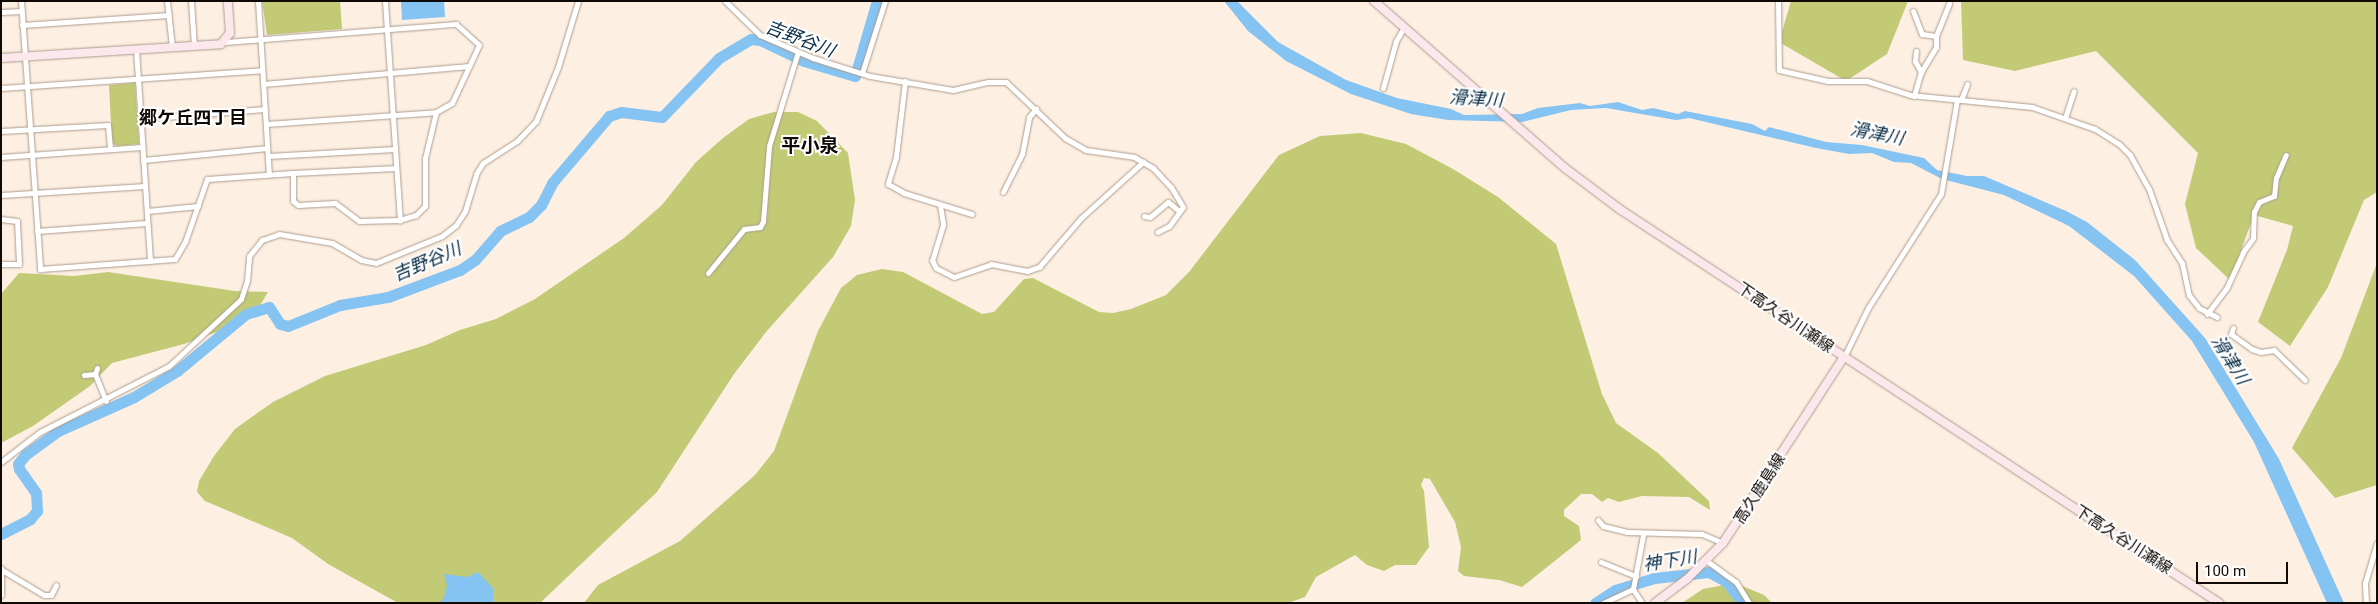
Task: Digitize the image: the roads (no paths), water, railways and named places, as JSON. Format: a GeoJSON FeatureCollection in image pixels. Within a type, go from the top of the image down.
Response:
{"type":"FeatureCollection","features":[{"type":"Feature","properties":{"kind":"main road"},"geometry":{"type":"LineString","coordinates":[[1,58],[194,46],[226,42],[230,33],[228,1]]}},
{"type":"Feature","properties":{"kind":"main road","name":"下高久谷川瀬線"},"geometry":{"type":"LineString","coordinates":[[1376,2],[1528,136],[1621,210],[2219,603]]}},
{"type":"Feature","properties":{"kind":"main road","name":"高久鹿島線"},"geometry":{"type":"LineString","coordinates":[[1655,603],[1708,561],[1723,543],[1844,357]]}},
{"type":"Feature","properties":{"kind":"street"},"geometry":{"type":"LineString","coordinates":[[21,1],[40,269],[150,261],[178,256],[207,179],[396,168]]}},
{"type":"Feature","properties":{"kind":"street"},"geometry":{"type":"LineString","coordinates":[[168,1],[172,47]]}},
{"type":"Feature","properties":{"kind":"street"},"geometry":{"type":"LineString","coordinates":[[191,1],[194,46]]}},
{"type":"Feature","properties":{"kind":"street"},"geometry":{"type":"LineString","coordinates":[[258,1],[269,174]]}},
{"type":"Feature","properties":{"kind":"street"},"geometry":{"type":"LineString","coordinates":[[385,1],[400,220]]}},
{"type":"Feature","properties":{"kind":"street"},"geometry":{"type":"LineString","coordinates":[[1,462],[40,432],[106,401],[169,366],[230,313],[241,299],[247,281],[249,256],[262,240],[280,234],[332,243],[361,260],[376,263],[428,245],[456,225],[465,211],[473,183],[483,163],[517,141],[536,121],[556,74],[578,1]]}},
{"type":"Feature","properties":{"kind":"street"},"geometry":{"type":"LineString","coordinates":[[725,1],[754,32],[796,56],[858,72],[953,90],[988,82],[1006,82],[1064,138],[1086,150],[1134,157],[1143,162],[1172,187],[1183,206],[1169,226],[1157,232]]}},
{"type":"Feature","properties":{"kind":"street"},"geometry":{"type":"LineString","coordinates":[[858,72],[885,1]]}},
{"type":"Feature","properties":{"kind":"street"},"geometry":{"type":"LineString","coordinates":[[1778,1],[1779,70],[1828,81],[1867,81],[1914,96],[2032,107],[2095,129],[2130,154],[2149,189],[2167,240],[2182,263],[2189,295],[2208,314],[2217,317]]}},
{"type":"Feature","properties":{"kind":"street"},"geometry":{"type":"LineString","coordinates":[[1914,96],[1921,72],[1936,47],[1936,36],[1949,3]]}},
{"type":"Feature","properties":{"kind":"street"},"geometry":{"type":"LineString","coordinates":[[1,12],[22,11]]}},
{"type":"Feature","properties":{"kind":"street"},"geometry":{"type":"LineString","coordinates":[[1913,11],[1922,34],[1936,36]]}},
{"type":"Feature","properties":{"kind":"street"},"geometry":{"type":"LineString","coordinates":[[22,25],[169,15]]}},
{"type":"Feature","properties":{"kind":"street"},"geometry":{"type":"LineString","coordinates":[[226,42],[260,41],[456,24],[479,45],[452,103],[436,112],[393,118],[266,124]]}},
{"type":"Feature","properties":{"kind":"street"},"geometry":{"type":"LineString","coordinates":[[1383,88],[1396,41],[1404,27]]}},
{"type":"Feature","properties":{"kind":"street"},"geometry":{"type":"LineString","coordinates":[[136,49],[150,261]]}},
{"type":"Feature","properties":{"kind":"street"},"geometry":{"type":"LineString","coordinates":[[1916,51],[1915,61],[1921,72]]}},
{"type":"Feature","properties":{"kind":"street"},"geometry":{"type":"LineString","coordinates":[[708,274],[744,229],[760,227],[763,221],[767,157],[796,56]]}},
{"type":"Feature","properties":{"kind":"street"},"geometry":{"type":"LineString","coordinates":[[263,84],[470,66]]}},
{"type":"Feature","properties":{"kind":"street"},"geometry":{"type":"LineString","coordinates":[[1,88],[262,70]]}},
{"type":"Feature","properties":{"kind":"street"},"geometry":{"type":"LineString","coordinates":[[904,81],[896,157],[888,184],[940,205],[972,214]]}},
{"type":"Feature","properties":{"kind":"street"},"geometry":{"type":"LineString","coordinates":[[1844,357],[1868,308],[1938,200],[1943,185],[1959,99],[1967,84]]}},
{"type":"Feature","properties":{"kind":"street"},"geometry":{"type":"LineString","coordinates":[[2065,118],[2074,91]]}},
{"type":"Feature","properties":{"kind":"street"},"geometry":{"type":"LineString","coordinates":[[141,118],[264,109]]}},
{"type":"Feature","properties":{"kind":"street"},"geometry":{"type":"LineString","coordinates":[[1003,192],[1022,154],[1029,117],[1036,109]]}},
{"type":"Feature","properties":{"kind":"street"},"geometry":{"type":"LineString","coordinates":[[293,173],[294,201],[298,205],[335,203],[359,221],[400,220],[416,215],[425,206],[425,158],[436,112]]}},
{"type":"Feature","properties":{"kind":"street"},"geometry":{"type":"LineString","coordinates":[[1,131],[108,125],[110,149]]}},
{"type":"Feature","properties":{"kind":"street"},"geometry":{"type":"LineString","coordinates":[[1,157],[142,147]]}},
{"type":"Feature","properties":{"kind":"street"},"geometry":{"type":"LineString","coordinates":[[143,160],[267,148]]}},
{"type":"Feature","properties":{"kind":"street"},"geometry":{"type":"LineString","coordinates":[[268,156],[395,149]]}},
{"type":"Feature","properties":{"kind":"street"},"geometry":{"type":"LineString","coordinates":[[2208,314],[2227,287],[2241,256],[2253,238],[2254,212],[2259,202],[2274,196],[2276,178],[2286,155]]}},
{"type":"Feature","properties":{"kind":"street"},"geometry":{"type":"LineString","coordinates":[[940,205],[943,226],[932,260],[936,268],[954,277],[991,264],[1027,271],[1039,266],[1081,218],[1143,162]]}},
{"type":"Feature","properties":{"kind":"street"},"geometry":{"type":"LineString","coordinates":[[1,195],[145,186]]}},
{"type":"Feature","properties":{"kind":"street"},"geometry":{"type":"LineString","coordinates":[[1144,216],[1150,218],[1168,202],[1179,211]]}},
{"type":"Feature","properties":{"kind":"street"},"geometry":{"type":"LineString","coordinates":[[147,211],[198,206]]}},
{"type":"Feature","properties":{"kind":"street"},"geometry":{"type":"LineString","coordinates":[[1,219],[17,221],[19,264],[1,264]]}},
{"type":"Feature","properties":{"kind":"street"},"geometry":{"type":"LineString","coordinates":[[37,230],[148,223]]}},
{"type":"Feature","properties":{"kind":"street"},"geometry":{"type":"LineString","coordinates":[[2233,328],[2231,334],[2252,349],[2261,352],[2274,350],[2305,380]]}},
{"type":"Feature","properties":{"kind":"street"},"geometry":{"type":"LineString","coordinates":[[97,368],[95,374],[106,401]]}},
{"type":"Feature","properties":{"kind":"street"},"geometry":{"type":"LineString","coordinates":[[84,375],[95,374]]}},
{"type":"Feature","properties":{"kind":"street"},"geometry":{"type":"LineString","coordinates":[[1598,520],[1603,526],[1643,534],[1668,531],[1702,534],[1723,543]]}},
{"type":"Feature","properties":{"kind":"street"},"geometry":{"type":"LineString","coordinates":[[1642,603],[1635,583],[1643,534]]}},
{"type":"Feature","properties":{"kind":"street"},"geometry":{"type":"LineString","coordinates":[[2366,603],[2365,583],[2377,543]]}},
{"type":"Feature","properties":{"kind":"street"},"geometry":{"type":"LineString","coordinates":[[1708,561],[1736,582],[1748,603]]}},
{"type":"Feature","properties":{"kind":"street"},"geometry":{"type":"LineString","coordinates":[[1601,562],[1635,583]]}},
{"type":"Feature","properties":{"kind":"street"},"geometry":{"type":"LineString","coordinates":[[1,595],[2,569],[44,595],[51,595],[56,585]]}},
{"type":"Feature","properties":{"kind":"street"},"geometry":{"type":"LineString","coordinates":[[1603,603],[1635,583]]}},
{"type":"Feature","properties":{"kind":"water"},"geometry":{"type":"Polygon","coordinates":[[[401,1],[444,1],[445,17],[402,20],[401,1]]]}},
{"type":"Feature","properties":{"kind":"water"},"geometry":{"type":"Polygon","coordinates":[[[1224,1],[1237,1],[1278,42],[1346,80],[1397,98],[1451,109],[1464,115],[1522,114],[1538,108],[1580,103],[1590,106],[1618,102],[1642,110],[1653,108],[1678,114],[1685,111],[1752,124],[1765,131],[1769,127],[1826,142],[1862,145],[1924,158],[1937,170],[1967,176],[1984,176],[2087,222],[2135,260],[2205,338],[2279,459],[2344,603],[2327,603],[2254,442],[2192,341],[2134,276],[2069,226],[2004,195],[1942,179],[1911,163],[1894,162],[1872,153],[1849,154],[1816,148],[1689,118],[1676,120],[1606,108],[1571,110],[1522,122],[1448,120],[1411,114],[1351,94],[1286,61],[1248,31],[1224,1]]]}},
{"type":"Feature","properties":{"kind":"water"},"geometry":{"type":"Polygon","coordinates":[[[478,572],[493,588],[493,603],[439,603],[444,598],[447,585],[444,574],[467,577],[478,572]]]}},
{"type":"Feature","properties":{"kind":"waterway","name":"吉野谷川"},"geometry":{"type":"LineString","coordinates":[[1,534],[30,519],[37,511],[36,493],[19,469],[18,464],[25,455],[58,431],[134,397],[177,371],[246,314],[269,307],[280,324],[288,326],[340,305],[388,297],[460,270],[475,260],[500,231],[529,217],[541,205],[552,183],[609,116],[621,112],[662,117],[719,58],[751,39],[760,40],[804,61],[855,76],[877,1]]}},
{"type":"Feature","properties":{"kind":"waterway","name":"神下川"},"geometry":{"type":"LineString","coordinates":[[1595,603],[1615,590],[1654,578],[1709,572],[1727,582],[1743,603]]}},
{"type":"Feature","properties":{"kind":"district","name":"郷ケ丘四丁目"},"geometry":{"type":"Point","coordinates":[193,118]}},
{"type":"Feature","properties":{"kind":"district","name":"平小泉"},"geometry":{"type":"Point","coordinates":[810,146]}},
{"type":"Feature","properties":{"kind":"water label","name":"滑津川"},"geometry":{"type":"Point","coordinates":[1476,99]}},
{"type":"Feature","properties":{"kind":"water label","name":"滑津川"},"geometry":{"type":"Point","coordinates":[1877,134]}},
{"type":"Feature","properties":{"kind":"water label","name":"滑津川"},"geometry":{"type":"Point","coordinates":[2230,360]}}]}
